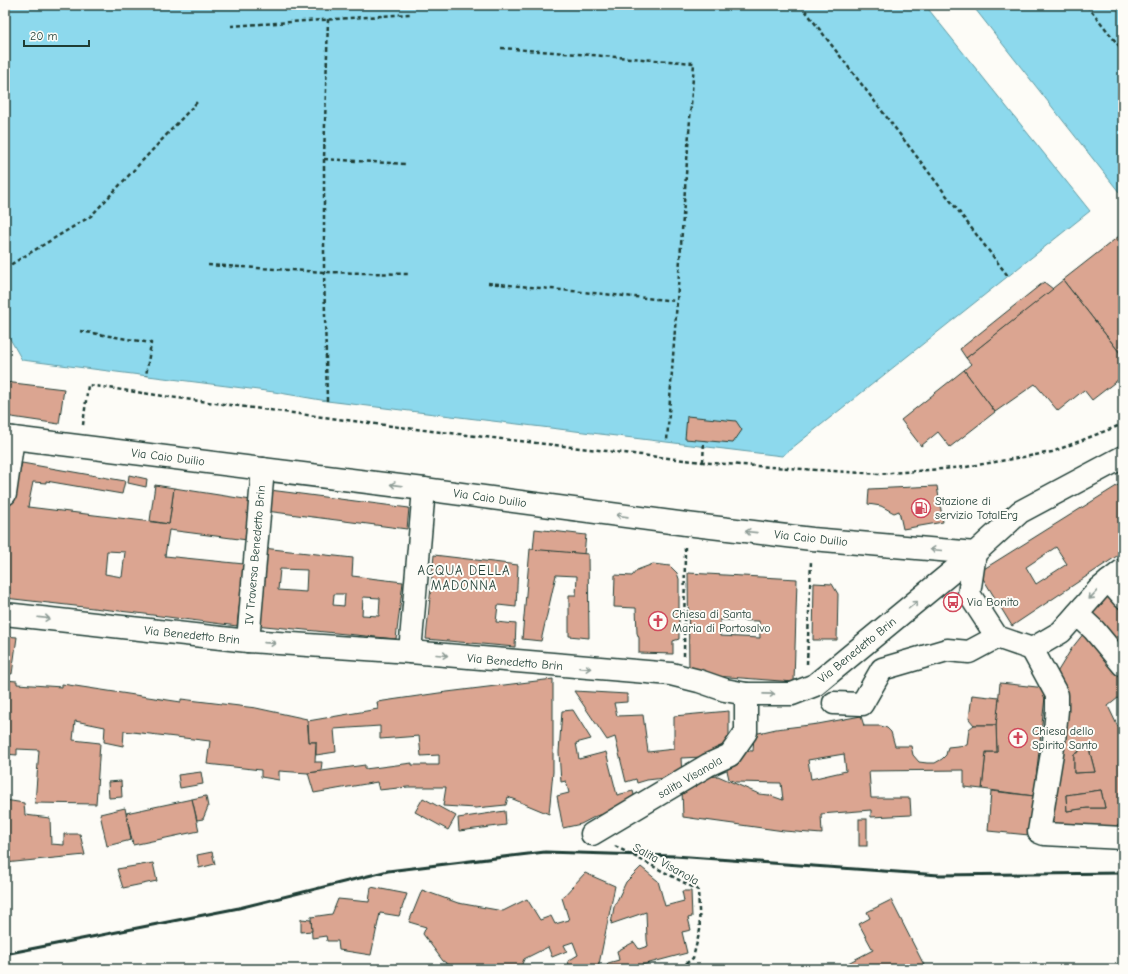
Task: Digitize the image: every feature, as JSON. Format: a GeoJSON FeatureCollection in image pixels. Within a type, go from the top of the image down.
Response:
{"type":"FeatureCollection","features":[{"type":"Feature","properties":{"kind":"street","name":"Via Caio Duilio"},"geometry":{"type":"LineString","coordinates":[[9,437],[424,489],[686,524],[812,538],[975,553]]}},
{"type":"Feature","properties":{"kind":"street"},"geometry":{"type":"LineString","coordinates":[[5,494],[9,437]]}},
{"type":"Feature","properties":{"kind":"street","name":"Via Benedetto Brin"},"geometry":{"type":"LineString","coordinates":[[5,614],[248,641],[410,652],[671,674],[725,690],[746,694],[792,694],[815,685],[975,553],[1020,512],[1123,457]]}},
{"type":"Feature","properties":{"kind":"street","name":"IV Traversa Benedetto Brin"},"geometry":{"type":"LineString","coordinates":[[248,641],[263,469]]}},
{"type":"Feature","properties":{"kind":"street"},"geometry":{"type":"LineString","coordinates":[[410,652],[424,489]]}},
{"type":"Feature","properties":{"kind":"street"},"geometry":{"type":"LineString","coordinates":[[975,553],[969,594],[997,637],[1032,649],[1057,695],[1054,741],[1039,832],[1044,834],[1123,838]]}},
{"type":"Feature","properties":{"kind":"street"},"geometry":{"type":"LineString","coordinates":[[1032,649],[1061,632],[1099,589],[1118,583]]}},
{"type":"Feature","properties":{"kind":"street"},"geometry":{"type":"LineString","coordinates":[[1077,614],[1094,630],[1123,665]]}},
{"type":"Feature","properties":{"kind":"street"},"geometry":{"type":"LineString","coordinates":[[834,703],[862,704],[882,669],[947,650],[969,652],[997,637]]}},
{"type":"Feature","properties":{"kind":"street","name":"salita Visanola"},"geometry":{"type":"LineString","coordinates":[[592,834],[708,765],[730,755],[746,732],[746,694]]}},
{"type":"Feature","properties":{"kind":"path"},"geometry":{"type":"LineString","coordinates":[[801,5],[1008,276]]}},
{"type":"Feature","properties":{"kind":"path"},"geometry":{"type":"LineString","coordinates":[[1087,5],[1123,51]]}},
{"type":"Feature","properties":{"kind":"path"},"geometry":{"type":"LineString","coordinates":[[231,26],[411,14]]}},
{"type":"Feature","properties":{"kind":"path"},"geometry":{"type":"LineString","coordinates":[[327,401],[324,272],[324,159],[328,19]]}},
{"type":"Feature","properties":{"kind":"path"},"geometry":{"type":"LineString","coordinates":[[501,48],[694,63],[667,442]]}},
{"type":"Feature","properties":{"kind":"path"},"geometry":{"type":"LineString","coordinates":[[5,268],[91,216],[198,101]]}},
{"type":"Feature","properties":{"kind":"path"},"geometry":{"type":"LineString","coordinates":[[324,159],[406,164]]}},
{"type":"Feature","properties":{"kind":"path"},"geometry":{"type":"LineString","coordinates":[[208,265],[324,272],[408,274]]}},
{"type":"Feature","properties":{"kind":"path"},"geometry":{"type":"LineString","coordinates":[[488,283],[677,301]]}},
{"type":"Feature","properties":{"kind":"path"},"geometry":{"type":"LineString","coordinates":[[80,331],[151,343],[146,376]]}},
{"type":"Feature","properties":{"kind":"path"},"geometry":{"type":"LineString","coordinates":[[82,446],[88,385],[415,429],[703,462],[879,474],[966,467],[1052,452],[1123,424]]}},
{"type":"Feature","properties":{"kind":"path"},"geometry":{"type":"LineString","coordinates":[[703,462],[704,440]]}},
{"type":"Feature","properties":{"kind":"path"},"geometry":{"type":"LineString","coordinates":[[684,677],[686,524]]}},
{"type":"Feature","properties":{"kind":"path"},"geometry":{"type":"LineString","coordinates":[[806,688],[812,538]]}},
{"type":"Feature","properties":{"kind":"path","name":"Salita Visanola"},"geometry":{"type":"LineString","coordinates":[[592,834],[698,890],[700,930],[693,958],[679,969]]}},
{"type":"Feature","properties":{"kind":"water"},"geometry":{"type":"Polygon","coordinates":[[[5,5],[925,5],[1090,211],[782,456],[327,401],[274,392],[22,360],[5,330],[5,5]]]}},
{"type":"Feature","properties":{"kind":"water"},"geometry":{"type":"Polygon","coordinates":[[[972,5],[1123,5],[1123,188],[1119,192],[972,5]]]}},
{"type":"Feature","properties":{"kind":"building"},"geometry":{"type":"Polygon","coordinates":[[[1123,233],[1123,357],[1063,280],[1123,233]]]}},
{"type":"Feature","properties":{"kind":"building"},"geometry":{"type":"Polygon","coordinates":[[[1063,280],[1123,357],[1123,376],[1092,400],[1084,390],[1058,411],[1035,384],[995,412],[964,370],[971,364],[966,358],[1063,280]]]}},
{"type":"Feature","properties":{"kind":"building"},"geometry":{"type":"Polygon","coordinates":[[[1044,282],[1053,289],[966,358],[960,349],[1044,282]]]}},
{"type":"Feature","properties":{"kind":"building"},"geometry":{"type":"Polygon","coordinates":[[[964,370],[995,412],[950,447],[938,432],[921,446],[901,420],[964,370]]]}},
{"type":"Feature","properties":{"kind":"building"},"geometry":{"type":"Polygon","coordinates":[[[5,382],[64,389],[59,424],[5,416],[5,382]]]}},
{"type":"Feature","properties":{"kind":"building"},"geometry":{"type":"Polygon","coordinates":[[[687,416],[736,421],[742,430],[733,443],[685,439],[687,416]]]}},
{"type":"Feature","properties":{"kind":"building"},"geometry":{"type":"Polygon","coordinates":[[[22,463],[125,481],[122,494],[46,481],[46,483],[33,482],[28,507],[169,524],[174,488],[251,500],[247,540],[169,530],[165,556],[244,564],[237,626],[5,598],[5,538],[9,504],[22,463]],[[107,551],[105,574],[122,577],[125,552],[107,551]]]}},
{"type":"Feature","properties":{"kind":"building"},"geometry":{"type":"Polygon","coordinates":[[[129,475],[147,479],[146,487],[128,483],[129,475]]]}},
{"type":"Feature","properties":{"kind":"building"},"geometry":{"type":"Polygon","coordinates":[[[1123,482],[1123,552],[1012,626],[979,572],[1123,482]],[[1056,547],[1026,567],[1036,584],[1067,564],[1056,547]]]}},
{"type":"Feature","properties":{"kind":"building"},"geometry":{"type":"Polygon","coordinates":[[[155,485],[174,488],[169,524],[150,521],[155,485]]]}},
{"type":"Feature","properties":{"kind":"building"},"geometry":{"type":"Polygon","coordinates":[[[937,486],[943,522],[903,529],[899,511],[894,513],[881,506],[868,504],[869,489],[937,486]]]}},
{"type":"Feature","properties":{"kind":"building"},"geometry":{"type":"Polygon","coordinates":[[[270,490],[409,508],[407,529],[266,511],[270,490]]]}},
{"type":"Feature","properties":{"kind":"building"},"geometry":{"type":"Polygon","coordinates":[[[535,529],[586,535],[584,554],[533,550],[535,529]]]}},
{"type":"Feature","properties":{"kind":"building"},"geometry":{"type":"Polygon","coordinates":[[[263,548],[353,558],[352,576],[403,582],[396,639],[255,625],[263,548]],[[280,569],[278,590],[306,592],[307,570],[280,569]],[[334,594],[333,605],[344,606],[345,594],[334,594]],[[363,597],[362,615],[379,616],[380,598],[363,597]]]}},
{"type":"Feature","properties":{"kind":"building"},"geometry":{"type":"Polygon","coordinates":[[[530,549],[588,554],[589,638],[569,636],[569,595],[576,595],[577,576],[556,575],[541,641],[522,639],[530,549]]]}},
{"type":"Feature","properties":{"kind":"building"},"geometry":{"type":"Polygon","coordinates":[[[434,555],[518,565],[516,607],[498,605],[496,622],[516,624],[515,647],[426,639],[434,555]]]}},
{"type":"Feature","properties":{"kind":"building","name":"Chiesa di Santa Maria di Portosalvo"},"geometry":{"type":"Polygon","coordinates":[[[653,564],[670,566],[677,573],[679,579],[679,639],[673,641],[673,654],[639,653],[636,608],[614,607],[615,575],[632,576],[637,570],[653,564]]]}},
{"type":"Feature","properties":{"kind":"building"},"geometry":{"type":"Polygon","coordinates":[[[688,573],[797,579],[794,682],[689,674],[688,573]],[[720,620],[720,636],[760,638],[759,621],[720,620]]]}},
{"type":"Feature","properties":{"kind":"building"},"geometry":{"type":"Polygon","coordinates":[[[814,583],[832,584],[838,594],[837,640],[813,640],[814,583]]]}},
{"type":"Feature","properties":{"kind":"building"},"geometry":{"type":"Polygon","coordinates":[[[1123,584],[1123,662],[1083,621],[1123,584]]]}},
{"type":"Feature","properties":{"kind":"building"},"geometry":{"type":"Polygon","coordinates":[[[1084,633],[1123,677],[1123,694],[1108,706],[1118,727],[1123,726],[1123,829],[1042,828],[1053,679],[1072,648],[1084,633]],[[1079,745],[1079,752],[1074,754],[1074,773],[1095,772],[1088,745],[1079,745]],[[1101,790],[1066,795],[1067,811],[1087,808],[1105,808],[1101,790]]]}},
{"type":"Feature","properties":{"kind":"building"},"geometry":{"type":"Polygon","coordinates":[[[5,636],[17,637],[12,674],[5,673],[5,636]]]}},
{"type":"Feature","properties":{"kind":"building"},"geometry":{"type":"Polygon","coordinates":[[[553,679],[553,772],[549,814],[508,797],[506,805],[476,808],[443,806],[446,787],[408,787],[379,790],[377,782],[314,793],[308,773],[365,765],[365,769],[412,763],[412,765],[439,765],[439,755],[421,756],[419,736],[380,739],[380,726],[334,729],[336,752],[316,755],[316,742],[309,742],[308,721],[378,709],[377,702],[553,679]]]}},
{"type":"Feature","properties":{"kind":"building"},"geometry":{"type":"Polygon","coordinates":[[[5,680],[17,681],[17,684],[62,687],[62,684],[181,702],[181,699],[256,708],[307,719],[309,742],[316,742],[315,762],[322,762],[321,771],[308,773],[279,771],[279,780],[261,777],[261,770],[207,764],[210,741],[124,731],[123,746],[104,742],[105,727],[75,721],[73,740],[100,743],[96,804],[35,803],[39,750],[17,749],[17,755],[5,754],[5,680]]]}},
{"type":"Feature","properties":{"kind":"building","name":"Chiesa dello Spirito Santo"},"geometry":{"type":"Polygon","coordinates":[[[1000,683],[1046,688],[1034,796],[982,789],[986,752],[997,752],[996,725],[1000,683]]]}},
{"type":"Feature","properties":{"kind":"building"},"geometry":{"type":"Polygon","coordinates":[[[574,691],[627,694],[627,702],[614,703],[617,716],[643,715],[648,752],[674,749],[674,716],[729,711],[729,750],[723,756],[681,758],[682,776],[647,780],[637,783],[636,779],[626,782],[615,737],[607,740],[574,691]]]}},
{"type":"Feature","properties":{"kind":"building"},"geometry":{"type":"Polygon","coordinates":[[[972,695],[999,698],[996,725],[974,725],[969,719],[972,695]]]}},
{"type":"Feature","properties":{"kind":"building"},"geometry":{"type":"Polygon","coordinates":[[[573,710],[591,739],[576,743],[579,759],[606,752],[617,795],[633,791],[637,806],[596,816],[581,824],[563,828],[557,796],[569,793],[566,781],[561,782],[559,752],[562,711],[573,710]]]}},
{"type":"Feature","properties":{"kind":"building"},"geometry":{"type":"Polygon","coordinates":[[[861,716],[864,726],[881,726],[887,728],[891,732],[895,746],[911,746],[913,755],[919,762],[927,763],[935,763],[942,759],[946,755],[948,747],[967,745],[969,729],[974,725],[996,725],[997,752],[986,752],[982,789],[964,787],[964,770],[869,771],[871,798],[910,798],[911,815],[871,817],[871,810],[821,814],[822,834],[784,831],[683,817],[682,790],[696,778],[718,776],[759,794],[769,795],[783,800],[781,783],[736,782],[729,779],[725,762],[735,750],[753,751],[754,734],[776,729],[818,724],[861,716]],[[844,754],[808,760],[811,779],[846,771],[844,754]]]}},
{"type":"Feature","properties":{"kind":"building"},"geometry":{"type":"Polygon","coordinates":[[[1079,745],[1088,745],[1095,772],[1074,773],[1074,754],[1079,752],[1079,745]]]}},
{"type":"Feature","properties":{"kind":"building"},"geometry":{"type":"Polygon","coordinates":[[[201,772],[203,784],[180,788],[178,775],[201,772]]]}},
{"type":"Feature","properties":{"kind":"building"},"geometry":{"type":"Polygon","coordinates":[[[121,781],[122,797],[109,798],[108,782],[121,781]]]}},
{"type":"Feature","properties":{"kind":"building"},"geometry":{"type":"Polygon","coordinates":[[[1101,790],[1105,808],[1087,808],[1067,811],[1066,795],[1101,790]]]}},
{"type":"Feature","properties":{"kind":"building"},"geometry":{"type":"Polygon","coordinates":[[[991,791],[1034,796],[1029,835],[988,831],[991,791]]]}},
{"type":"Feature","properties":{"kind":"building"},"geometry":{"type":"Polygon","coordinates":[[[206,796],[208,807],[203,819],[197,820],[192,799],[206,796]]]}},
{"type":"Feature","properties":{"kind":"building"},"geometry":{"type":"Polygon","coordinates":[[[423,798],[456,816],[448,830],[415,812],[423,798]]]}},
{"type":"Feature","properties":{"kind":"building"},"geometry":{"type":"Polygon","coordinates":[[[192,799],[199,831],[133,845],[126,813],[192,799]]]}},
{"type":"Feature","properties":{"kind":"building"},"geometry":{"type":"Polygon","coordinates":[[[5,800],[24,803],[25,815],[50,818],[51,844],[64,845],[64,834],[80,834],[85,855],[5,863],[5,800]]]}},
{"type":"Feature","properties":{"kind":"building"},"geometry":{"type":"Polygon","coordinates":[[[125,808],[131,840],[107,846],[100,814],[125,808]]]}},
{"type":"Feature","properties":{"kind":"building"},"geometry":{"type":"Polygon","coordinates":[[[505,811],[506,825],[459,831],[458,818],[505,811]]]}},
{"type":"Feature","properties":{"kind":"building"},"geometry":{"type":"Polygon","coordinates":[[[859,819],[867,819],[867,846],[859,846],[859,819]]]}},
{"type":"Feature","properties":{"kind":"building"},"geometry":{"type":"Polygon","coordinates":[[[212,852],[215,864],[199,868],[197,855],[212,852]]]}},
{"type":"Feature","properties":{"kind":"building"},"geometry":{"type":"Polygon","coordinates":[[[153,863],[157,881],[123,888],[117,869],[153,863]]]}},
{"type":"Feature","properties":{"kind":"building"},"geometry":{"type":"Polygon","coordinates":[[[641,867],[658,881],[665,906],[684,901],[682,891],[691,891],[692,917],[688,918],[691,930],[682,932],[687,953],[627,969],[606,969],[608,963],[619,960],[617,951],[634,942],[639,949],[648,946],[646,912],[611,924],[614,907],[626,882],[641,867]]]}},
{"type":"Feature","properties":{"kind":"building"},"geometry":{"type":"Polygon","coordinates":[[[585,873],[615,886],[598,969],[570,969],[568,961],[578,955],[573,942],[564,945],[567,951],[552,957],[548,947],[524,959],[520,969],[456,969],[443,961],[423,934],[426,927],[409,922],[422,890],[458,903],[503,911],[527,899],[540,920],[551,916],[555,924],[569,920],[562,898],[585,873]]]}},
{"type":"Feature","properties":{"kind":"building"},"geometry":{"type":"Polygon","coordinates":[[[371,887],[407,894],[399,916],[380,913],[371,955],[339,950],[338,941],[327,941],[326,936],[312,938],[311,917],[332,914],[338,899],[369,902],[371,887]]]}},
{"type":"Feature","properties":{"kind":"building"},"geometry":{"type":"Polygon","coordinates":[[[891,900],[924,965],[916,969],[850,969],[848,963],[873,950],[859,924],[870,918],[867,912],[891,900]]]}},
{"type":"Feature","properties":{"kind":"building"},"geometry":{"type":"Polygon","coordinates":[[[301,919],[311,920],[312,931],[301,932],[301,919]]]}},
{"type":"Feature","properties":{"kind":"railway"},"geometry":{"type":"LineString","coordinates":[[5,954],[239,908],[388,871],[545,852],[675,856],[939,875],[1123,873]]}},
{"type":"Feature","properties":{"kind":"place","name":"Stazione di servizio TotalErg"},"geometry":{"type":"Point","coordinates":[921,508]}},
{"type":"Feature","properties":{"kind":"place","name":"Via Bonito"},"geometry":{"type":"Point","coordinates":[953,602]}},
{"type":"Feature","properties":{"kind":"place","name":"Chiesa di Santa Maria di Portosalvo"},"geometry":{"type":"Point","coordinates":[658,621]}},
{"type":"Feature","properties":{"kind":"place","name":"Chiesa dello Spirito Santo"},"geometry":{"type":"Point","coordinates":[1018,738]}},
{"type":"Feature","properties":{"kind":"district","name":"ACQUA DELLA MADONNA"},"geometry":{"type":"Point","coordinates":[464,578]}}]}
